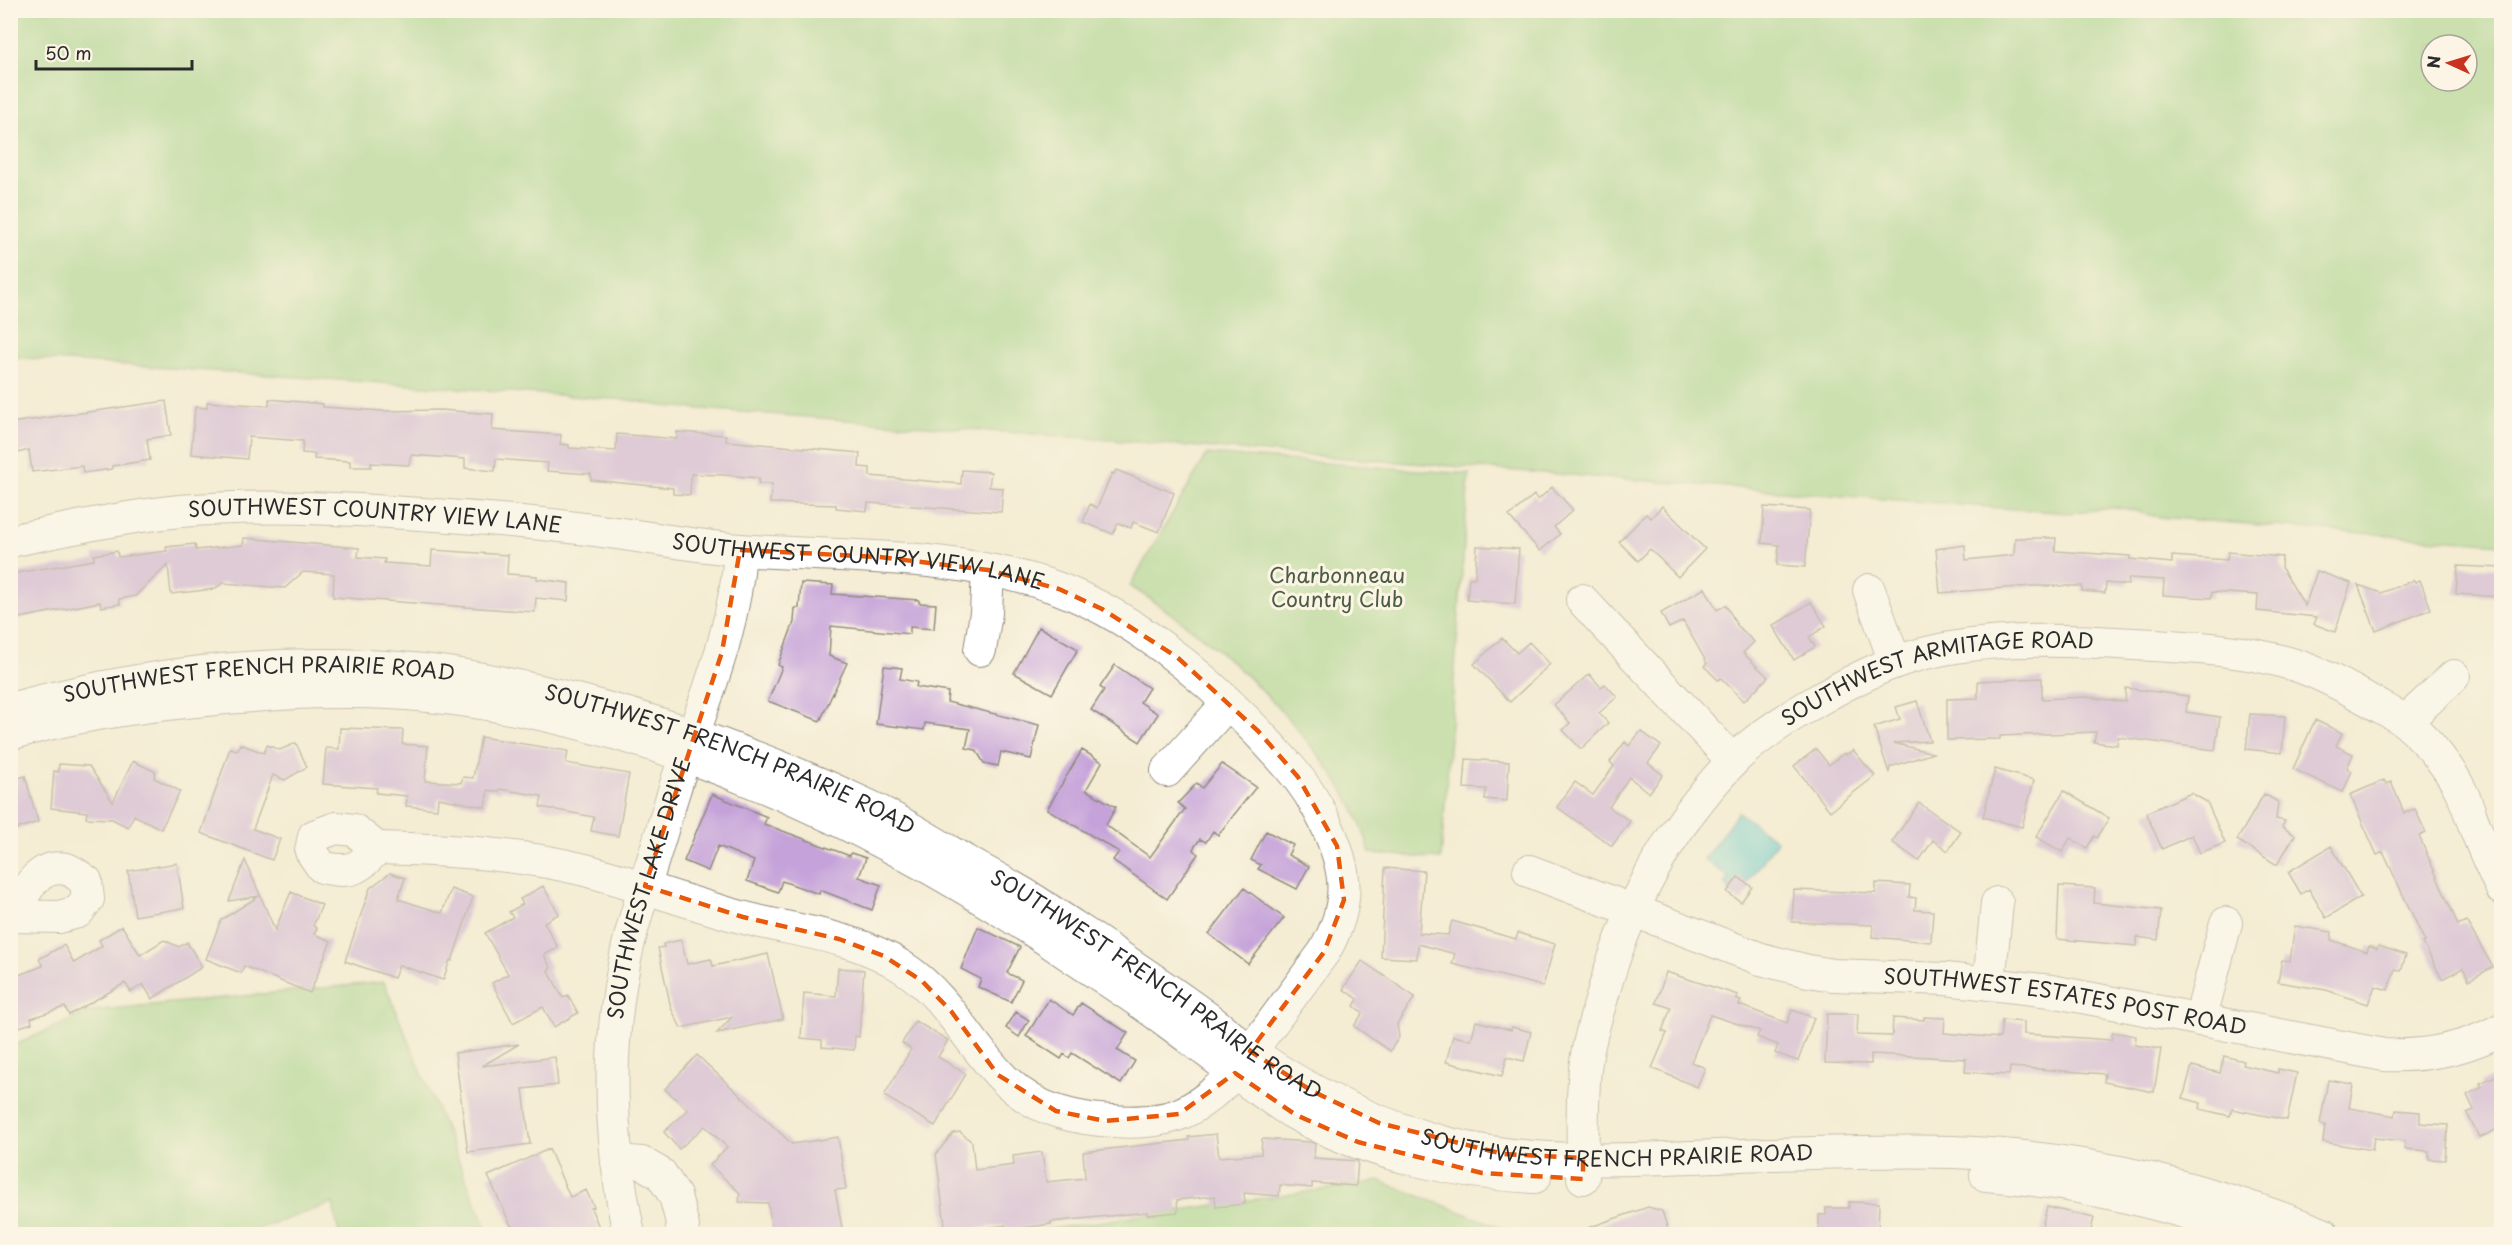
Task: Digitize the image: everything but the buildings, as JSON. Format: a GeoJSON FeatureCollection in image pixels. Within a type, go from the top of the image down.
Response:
{"type":"FeatureCollection","features":[{"type":"Feature","properties":{"kind":"street","name":"SOUTHWEST COUNTRY VIEW LANE"},"geometry":{"type":"LineString","coordinates":[[10,541],[130,518],[199,510],[280,507],[466,517],[578,528],[740,550],[946,563],[988,570],[1059,589],[1102,609],[1142,632],[1178,657],[1258,731],[1298,777],[1319,811],[1336,846],[1344,882],[1344,900],[1333,936],[1323,952],[1243,1062],[1198,1105],[1179,1114],[1155,1119],[1105,1121],[1080,1118],[1056,1111],[1015,1089],[998,1075],[951,1011],[922,981],[884,956],[840,939],[743,917],[645,886],[583,870],[512,856],[463,851],[376,848]]}},
{"type":"Feature","properties":{"kind":"street","name":"SOUTHWEST LAKE DRIVE"},"geometry":{"type":"LineString","coordinates":[[629,1234],[617,1161],[613,1089],[617,1016],[628,946],[690,745],[722,652],[738,582],[740,550]]}},
{"type":"Feature","properties":{"kind":"street"},"geometry":{"type":"LineString","coordinates":[[980,650],[986,613],[988,570]]}},
{"type":"Feature","properties":{"kind":"street"},"geometry":{"type":"LineString","coordinates":[[1869,590],[1895,662]]}},
{"type":"Feature","properties":{"kind":"street"},"geometry":{"type":"LineString","coordinates":[[1582,600],[1733,761]]}},
{"type":"Feature","properties":{"kind":"street","name":"SOUTHWEST ARMITAGE ROAD"},"geometry":{"type":"LineString","coordinates":[[1583,1168],[1586,1061],[1610,967],[1631,911],[1667,845],[1700,800],[1733,761],[1788,719],[1845,686],[1895,662],[1974,646],[2048,640],[2197,648],[2247,654],[2294,665],[2327,678],[2406,722],[2428,744],[2490,831],[2502,889]]}},
{"type":"Feature","properties":{"kind":"street","name":"SOUTHWEST FRENCH PRAIRIE ROAD"},"geometry":{"type":"LineString","coordinates":[[10,709],[72,692],[166,676],[289,666],[415,669],[487,680],[559,696],[690,745],[858,829],[1017,920],[1154,1012],[1243,1062],[1296,1115],[1358,1142],[1431,1164],[1482,1173],[1883,1151],[1958,1152],[2034,1158],[2133,1175],[2226,1199],[2323,1234]]}},
{"type":"Feature","properties":{"kind":"street"},"geometry":{"type":"LineString","coordinates":[[2406,722],[2454,676]]}},
{"type":"Feature","properties":{"kind":"street","name":"SOUTHWEST FRENCH PRAIRIE ROAD"},"geometry":{"type":"LineString","coordinates":[[10,734],[44,724],[145,706],[277,693],[377,693],[428,695],[500,706],[606,731],[690,745]]}},
{"type":"Feature","properties":{"kind":"street"},"geometry":{"type":"LineString","coordinates":[[1167,771],[1227,704]]}},
{"type":"Feature","properties":{"kind":"street","name":"SOUTHWEST ESTATES POST ROAD"},"geometry":{"type":"LineString","coordinates":[[1529,871],[1761,959],[1808,971],[1833,975],[1908,977],[1989,983],[2051,991],[2384,1055],[2409,1056],[2457,1047],[2502,1029]]}},
{"type":"Feature","properties":{"kind":"street"},"geometry":{"type":"LineString","coordinates":[[1989,983],[1997,903]]}},
{"type":"Feature","properties":{"kind":"street"},"geometry":{"type":"LineString","coordinates":[[2200,1020],[2226,923]]}},
{"type":"Feature","properties":{"kind":"street"},"geometry":{"type":"LineString","coordinates":[[617,1161],[642,1164],[661,1174],[675,1196],[683,1226],[681,1234]]}},
{"type":"Feature","properties":{"kind":"street","name":"SOUTHWEST FRENCH PRAIRIE ROAD"},"geometry":{"type":"LineString","coordinates":[[1583,1168],[1637,1179],[1862,1171],[1937,1171],[2012,1177],[2111,1194],[2204,1217],[2251,1234]]}},
{"type":"Feature","properties":{"kind":"highlighted area"},"geometry":{"type":"Polygon","coordinates":[[[740,550],[879,557],[988,570],[1059,589],[1102,609],[1177,657],[1258,731],[1298,777],[1337,846],[1344,900],[1324,952],[1250,1051],[1312,1091],[1379,1123],[1503,1154],[1583,1158],[1583,1179],[1482,1173],[1358,1142],[1296,1115],[1235,1073],[1179,1114],[1105,1121],[1056,1111],[998,1075],[951,1011],[922,981],[884,956],[839,939],[743,917],[645,886],[722,652],[740,550]]]}},
{"type":"Feature","properties":{"kind":"green space"},"geometry":{"type":"Polygon","coordinates":[[[10,11],[2501,11],[2501,544],[2158,517],[2120,507],[2068,513],[663,406],[629,400],[11,357],[10,11]]]}},
{"type":"Feature","properties":{"kind":"green space","name":"Charbonneau Country Club"},"geometry":{"type":"Polygon","coordinates":[[[1207,454],[1469,474],[1441,859],[1370,853],[1360,823],[1346,794],[1289,719],[1226,656],[1180,620],[1130,586],[1207,454]]]}},
{"type":"Feature","properties":{"kind":"green space"},"geometry":{"type":"Polygon","coordinates":[[[384,982],[489,1234],[339,1234],[333,1203],[243,1234],[11,1234],[10,1047],[91,1011],[384,982]]]}},
{"type":"Feature","properties":{"kind":"green space"},"geometry":{"type":"Polygon","coordinates":[[[1380,1181],[1518,1234],[1015,1234],[1380,1181]]]}},
{"type":"Feature","properties":{"kind":"water"},"geometry":{"type":"Polygon","coordinates":[[[1738,812],[1777,841],[1739,895],[1724,884],[1728,877],[1704,859],[1738,812]]]}}]}
